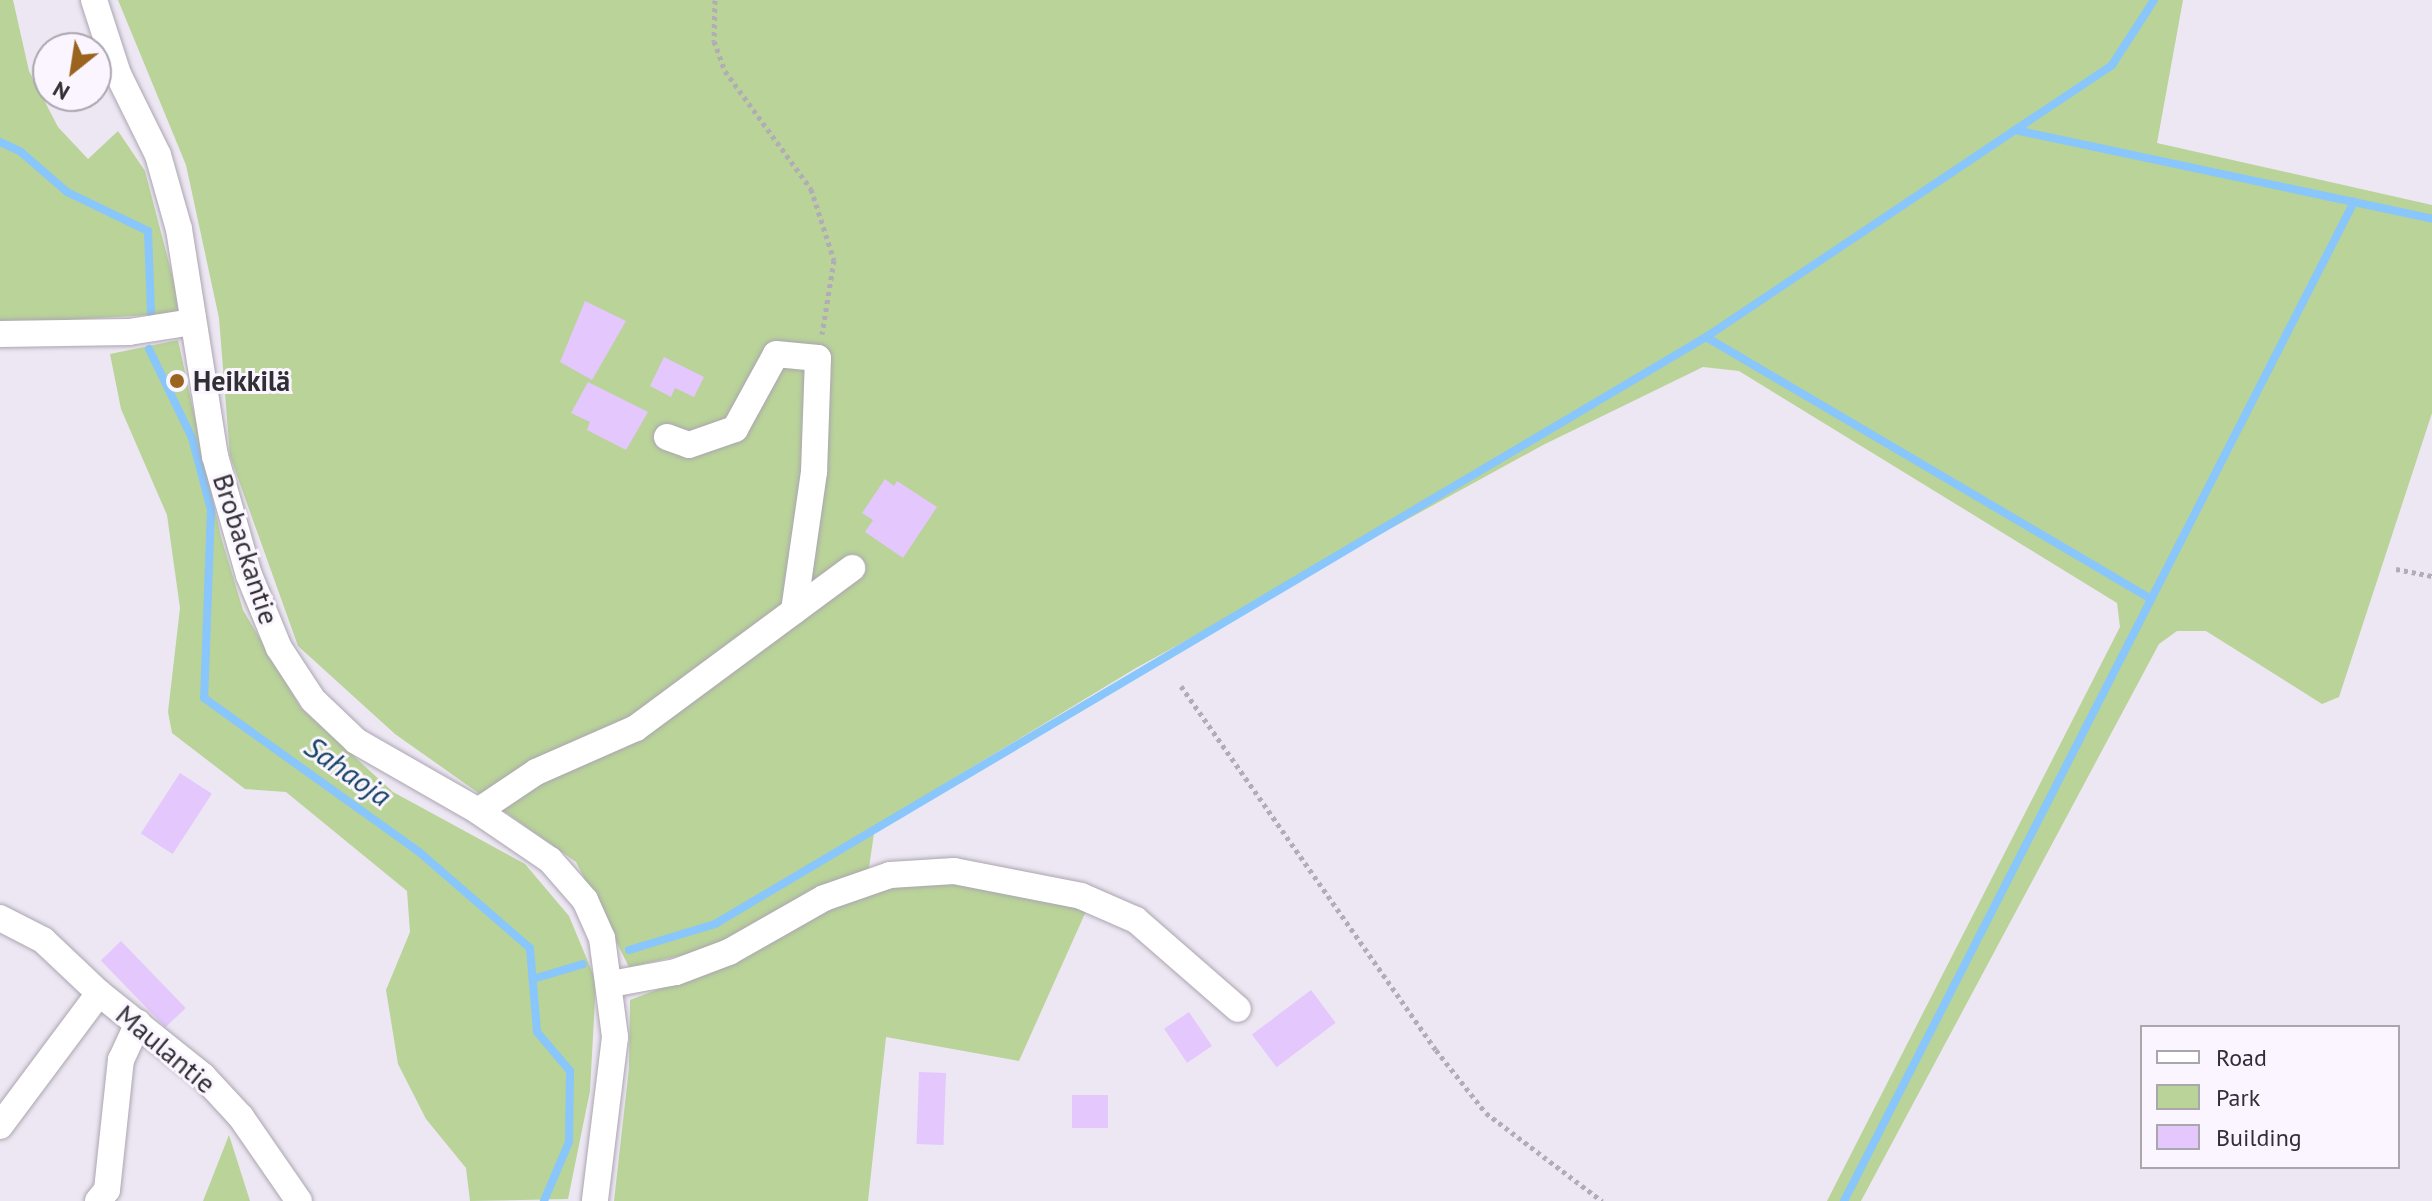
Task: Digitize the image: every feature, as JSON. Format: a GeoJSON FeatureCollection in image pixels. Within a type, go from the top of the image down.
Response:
{"type":"FeatureCollection","features":[{"type":"Feature","properties":{"kind":"street","name":"Brobackantie"},"geometry":{"type":"LineString","coordinates":[[94,0],[118,74],[158,155],[179,229],[215,456],[249,575],[279,648],[313,700],[356,741],[478,811],[550,860],[585,900],[602,938],[611,984],[612,1077],[595,1201]]}},
{"type":"Feature","properties":{"kind":"street"},"geometry":{"type":"LineString","coordinates":[[0,334],[129,332],[193,322]]}},
{"type":"Feature","properties":{"kind":"street"},"geometry":{"type":"LineString","coordinates":[[667,437],[689,445],[735,429],[776,354],[818,358],[814,472],[794,611]]}},
{"type":"Feature","properties":{"kind":"street"},"geometry":{"type":"LineString","coordinates":[[478,811],[536,772],[636,728],[852,568]]}},
{"type":"Feature","properties":{"kind":"street"},"geometry":{"type":"LineString","coordinates":[[611,984],[676,972],[729,952],[824,898],[890,875],[954,871],[1081,896],[1136,920],[1238,1009]]}},
{"type":"Feature","properties":{"kind":"street"},"geometry":{"type":"LineString","coordinates":[[0,918],[43,940],[99,993]]}},
{"type":"Feature","properties":{"kind":"street","name":"Maulantie"},"geometry":{"type":"LineString","coordinates":[[0,1126],[99,993],[203,1076],[241,1117],[299,1201]]}},
{"type":"Feature","properties":{"kind":"street"},"geometry":{"type":"LineString","coordinates":[[98,1201],[107,1190],[121,1060],[138,1023]]}},
{"type":"Feature","properties":{"kind":"path"},"geometry":{"type":"LineString","coordinates":[[715,0],[714,41],[725,71],[811,189],[834,260],[818,358]]}},
{"type":"Feature","properties":{"kind":"path"},"geometry":{"type":"LineString","coordinates":[[2396,569],[2432,576]]}},
{"type":"Feature","properties":{"kind":"path"},"geometry":{"type":"LineString","coordinates":[[1181,686],[1436,1050],[1486,1113],[1602,1201]]}},
{"type":"Feature","properties":{"kind":"green space"},"geometry":{"type":"Polygon","coordinates":[[[0,0],[13,0],[32,77],[32,112],[50,112],[58,127],[88,159],[118,131],[145,171],[182,313],[0,324],[0,0]]]}},
{"type":"Feature","properties":{"kind":"green space"},"geometry":{"type":"Polygon","coordinates":[[[118,0],[2183,0],[2157,143],[2432,205],[2432,413],[2339,697],[2322,704],[2206,631],[2177,631],[2159,644],[1861,1201],[1827,1201],[2120,627],[2117,603],[1739,371],[1703,367],[1543,445],[1136,668],[875,826],[869,868],[702,951],[629,967],[576,862],[395,734],[298,646],[230,456],[219,318],[186,165],[118,0]]]}},
{"type":"Feature","properties":{"kind":"green space"},"geometry":{"type":"Polygon","coordinates":[[[178,340],[221,537],[243,610],[301,708],[393,792],[525,864],[569,916],[596,981],[590,1091],[568,1199],[470,1201],[466,1168],[426,1119],[398,1064],[386,990],[410,932],[407,891],[286,792],[245,789],[172,733],[168,712],[180,608],[167,515],[121,409],[110,354],[178,340]]]}},
{"type":"Feature","properties":{"kind":"green space"},"geometry":{"type":"Polygon","coordinates":[[[959,882],[1087,909],[1019,1061],[886,1037],[868,1201],[614,1201],[629,1068],[630,1000],[724,964],[841,902],[898,887],[959,882]]]}},
{"type":"Feature","properties":{"kind":"green space"},"geometry":{"type":"Polygon","coordinates":[[[229,1135],[250,1201],[203,1201],[229,1135]]]}},
{"type":"Feature","properties":{"kind":"building"},"geometry":{"type":"Polygon","coordinates":[[[585,301],[626,321],[592,380],[560,362],[585,301]]]}},
{"type":"Feature","properties":{"kind":"building"},"geometry":{"type":"Polygon","coordinates":[[[664,357],[704,377],[694,397],[675,388],[671,397],[650,386],[664,357]]]}},
{"type":"Feature","properties":{"kind":"building"},"geometry":{"type":"Polygon","coordinates":[[[588,382],[648,412],[626,450],[587,430],[590,422],[571,413],[588,382]]]}},
{"type":"Feature","properties":{"kind":"building"},"geometry":{"type":"Polygon","coordinates":[[[885,479],[894,486],[897,481],[937,507],[903,558],[865,532],[873,520],[862,513],[885,479]]]}},
{"type":"Feature","properties":{"kind":"building"},"geometry":{"type":"Polygon","coordinates":[[[180,773],[212,794],[173,854],[141,833],[180,773]]]}},
{"type":"Feature","properties":{"kind":"building"},"geometry":{"type":"Polygon","coordinates":[[[121,941],[186,1008],[165,1027],[101,960],[121,941]]]}},
{"type":"Feature","properties":{"kind":"building"},"geometry":{"type":"Polygon","coordinates":[[[1311,990],[1336,1023],[1277,1067],[1252,1035],[1311,990]]]}},
{"type":"Feature","properties":{"kind":"building"},"geometry":{"type":"Polygon","coordinates":[[[1189,1012],[1212,1046],[1187,1063],[1164,1029],[1189,1012]]]}},
{"type":"Feature","properties":{"kind":"building"},"geometry":{"type":"Polygon","coordinates":[[[919,1072],[946,1073],[943,1145],[916,1144],[919,1072]]]}},
{"type":"Feature","properties":{"kind":"building"},"geometry":{"type":"Polygon","coordinates":[[[1072,1095],[1108,1095],[1108,1128],[1072,1128],[1072,1095]]]}},
{"type":"Feature","properties":{"kind":"waterway"},"geometry":{"type":"LineString","coordinates":[[629,950],[715,924],[1706,337],[2112,65],[2154,0]]}},
{"type":"Feature","properties":{"kind":"waterway"},"geometry":{"type":"LineString","coordinates":[[2015,130],[2432,219]]}},
{"type":"Feature","properties":{"kind":"waterway","name":"Sahaoja"},"geometry":{"type":"LineString","coordinates":[[0,142],[21,152],[67,192],[148,231],[151,313]]}},
{"type":"Feature","properties":{"kind":"waterway"},"geometry":{"type":"LineString","coordinates":[[1844,1201],[2354,202]]}},
{"type":"Feature","properties":{"kind":"waterway"},"geometry":{"type":"LineString","coordinates":[[1706,337],[2151,599]]}},
{"type":"Feature","properties":{"kind":"waterway","name":"Sahaoja"},"geometry":{"type":"LineString","coordinates":[[149,349],[192,438],[211,510],[204,698],[418,851],[530,948],[537,1032],[570,1071],[569,1142],[544,1201]]}},
{"type":"Feature","properties":{"kind":"waterway"},"geometry":{"type":"LineString","coordinates":[[533,979],[583,964]]}},
{"type":"Feature","properties":{"kind":"place","name":"Heikkilä"},"geometry":{"type":"Point","coordinates":[177,381]}}]}
